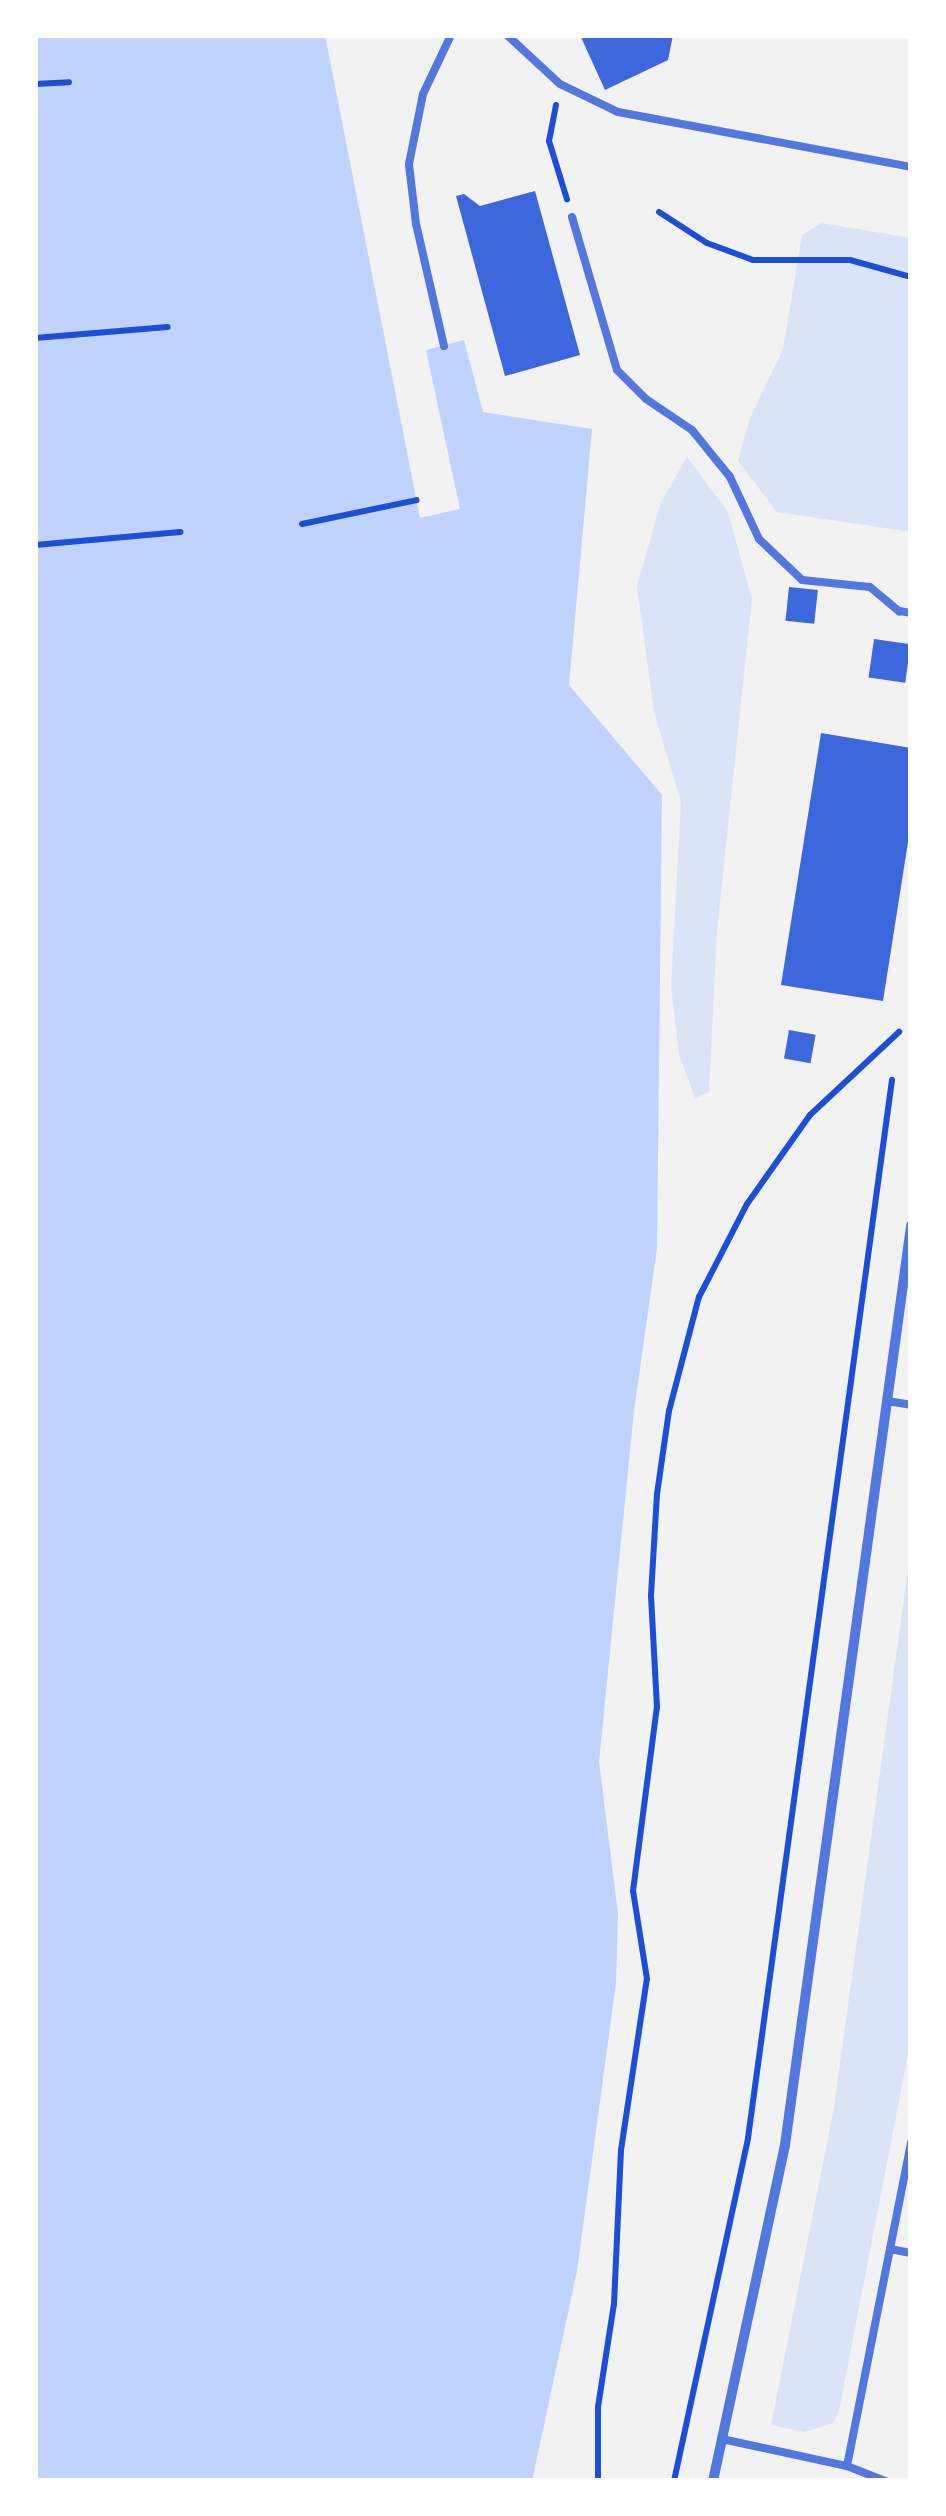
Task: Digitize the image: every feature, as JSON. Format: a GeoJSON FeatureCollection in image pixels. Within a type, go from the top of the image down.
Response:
{"type":"FeatureCollection","features":[{"type":"Feature","properties":{"kind":"street"},"geometry":{"type":"LineString","coordinates":[[713,2481],[785,2145],[911,1226]]}},
{"type":"Feature","properties":{"kind":"lane"},"geometry":{"type":"LineString","coordinates":[[444,346],[416,224],[409,164],[423,94],[450,35]]}},
{"type":"Feature","properties":{"kind":"lane"},"geometry":{"type":"LineString","coordinates":[[507,35],[560,84],[618,112],[911,167]]}},
{"type":"Feature","properties":{"kind":"lane"},"geometry":{"type":"LineString","coordinates":[[572,218],[617,370],[646,398],[692,430],[730,477],[759,539],[802,580],[870,587],[899,611],[911,613]]}},
{"type":"Feature","properties":{"kind":"lane"},"geometry":{"type":"LineString","coordinates":[[887,1401],[911,1405]]}},
{"type":"Feature","properties":{"kind":"lane"},"geometry":{"type":"LineString","coordinates":[[847,2466],[911,2142]]}},
{"type":"Feature","properties":{"kind":"lane"},"geometry":{"type":"LineString","coordinates":[[890,2249],[911,2252]]}},
{"type":"Feature","properties":{"kind":"lane"},"geometry":{"type":"LineString","coordinates":[[722,2439],[847,2466],[886,2481]]}},
{"type":"Feature","properties":{"kind":"path"},"geometry":{"type":"LineString","coordinates":[[35,84],[70,82]]}},
{"type":"Feature","properties":{"kind":"path"},"geometry":{"type":"LineString","coordinates":[[560,84],[549,141],[572,218]]}},
{"type":"Feature","properties":{"kind":"path"},"geometry":{"type":"LineString","coordinates":[[659,212],[706,243],[753,260],[850,260],[911,277]]}},
{"type":"Feature","properties":{"kind":"path"},"geometry":{"type":"LineString","coordinates":[[35,338],[168,327]]}},
{"type":"Feature","properties":{"kind":"path"},"geometry":{"type":"LineString","coordinates":[[302,524],[417,500]]}},
{"type":"Feature","properties":{"kind":"path"},"geometry":{"type":"LineString","coordinates":[[35,545],[180,532]]}},
{"type":"Feature","properties":{"kind":"path"},"geometry":{"type":"LineString","coordinates":[[598,2481],[598,2407],[614,2304],[621,2150],[647,1979],[633,1891],[657,1707],[651,1595],[657,1494],[669,1411],[694,1314],[747,1204],[770,1167],[844,1079],[881,1052],[899,1032]]}},
{"type":"Feature","properties":{"kind":"path"},"geometry":{"type":"LineString","coordinates":[[674,2481],[748,2138],[892,1080]]}},
{"type":"Feature","properties":{"kind":"shaded area"},"geometry":{"type":"Polygon","coordinates":[[[821,223],[911,238],[911,532],[777,512],[738,461],[750,418],[783,349],[802,235],[821,223]]]}},
{"type":"Feature","properties":{"kind":"shaded area"},"geometry":{"type":"Polygon","coordinates":[[[687,457],[728,512],[752,599],[717,931],[709,1092],[695,1098],[679,1055],[671,987],[681,802],[654,712],[637,586],[661,502],[687,457]]]}},
{"type":"Feature","properties":{"kind":"shaded area"},"geometry":{"type":"Polygon","coordinates":[[[911,1547],[911,2039],[839,2411],[833,2423],[805,2432],[771,2425],[834,2107],[911,1547]]]}},
{"type":"Feature","properties":{"kind":"water"},"geometry":{"type":"Polygon","coordinates":[[[35,35],[325,35],[420,518],[460,509],[426,350],[464,340],[483,412],[592,429],[569,685],[662,795],[657,1248],[634,1411],[599,1762],[618,1914],[616,1983],[577,2271],[532,2481],[35,2481],[35,35]]]}},
{"type":"Feature","properties":{"kind":"building"},"geometry":{"type":"Polygon","coordinates":[[[580,35],[673,35],[668,60],[605,90],[580,35]]]}},
{"type":"Feature","properties":{"kind":"building"},"geometry":{"type":"Polygon","coordinates":[[[535,191],[580,355],[505,376],[456,196],[464,194],[480,206],[535,191]]]}},
{"type":"Feature","properties":{"kind":"building"},"geometry":{"type":"Polygon","coordinates":[[[789,587],[818,590],[814,624],[785,621],[789,587]]]}},
{"type":"Feature","properties":{"kind":"building"},"geometry":{"type":"Polygon","coordinates":[[[874,639],[911,644],[905,683],[869,678],[874,639]]]}},
{"type":"Feature","properties":{"kind":"building"},"geometry":{"type":"Polygon","coordinates":[[[821,733],[911,748],[911,823],[883,1001],[781,985],[821,733]]]}},
{"type":"Feature","properties":{"kind":"building"},"geometry":{"type":"Polygon","coordinates":[[[789,1030],[816,1035],[811,1063],[784,1059],[789,1030]]]}}]}
